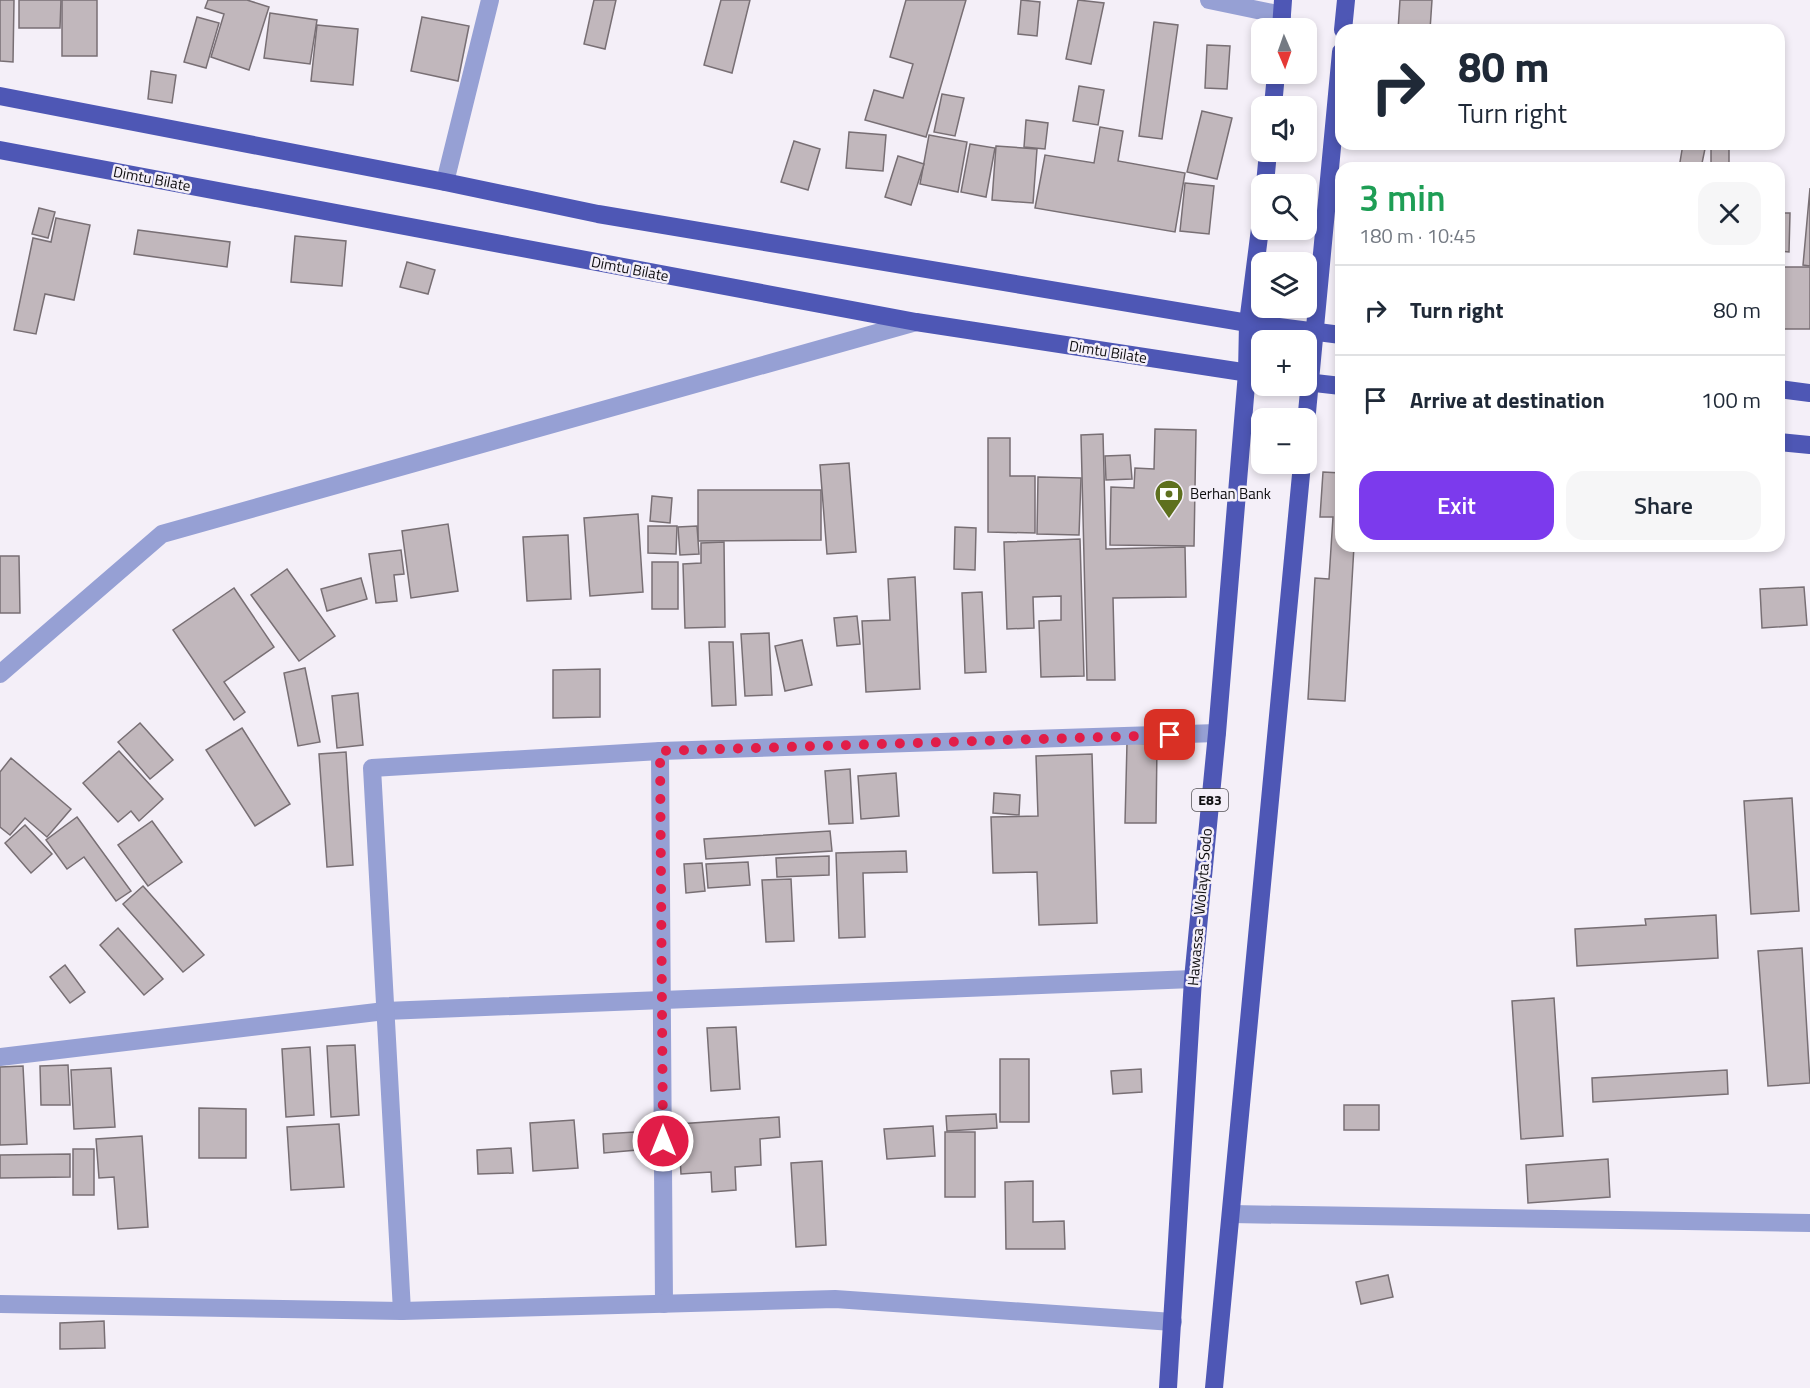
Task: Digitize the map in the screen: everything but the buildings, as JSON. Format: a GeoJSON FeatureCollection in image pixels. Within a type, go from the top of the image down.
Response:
{"type":"FeatureCollection","features":[{"type":"Feature","properties":{"kind":"main road"},"geometry":{"type":"LineString","coordinates":[[1344,24],[1346,0]]}},
{"type":"Feature","properties":{"kind":"main road"},"geometry":{"type":"LineString","coordinates":[[0,96],[598,214],[1301,330]]}},
{"type":"Feature","properties":{"kind":"main road"},"geometry":{"type":"LineString","coordinates":[[1316,330],[1335,119]]}},
{"type":"Feature","properties":{"kind":"main road","name":"Dimtu Bilate"},"geometry":{"type":"LineString","coordinates":[[0,150],[916,322],[1251,374]]}},
{"type":"Feature","properties":{"kind":"main road","name":"Hawassa - Wolayta Sodo"},"geometry":{"type":"LineString","coordinates":[[1251,348],[1248,323],[1259,240]]}},
{"type":"Feature","properties":{"kind":"main road"},"geometry":{"type":"LineString","coordinates":[[1317,332],[1335,334]]}},
{"type":"Feature","properties":{"kind":"main road"},"geometry":{"type":"LineString","coordinates":[[1317,383],[1335,385]]}},
{"type":"Feature","properties":{"kind":"main road"},"geometry":{"type":"LineString","coordinates":[[1785,390],[1810,393]]}},
{"type":"Feature","properties":{"kind":"main road","name":"Hawassa - Wolayta Sodo"},"geometry":{"type":"LineString","coordinates":[[1168,1388],[1193,979],[1252,396]]}},
{"type":"Feature","properties":{"kind":"main road"},"geometry":{"type":"LineString","coordinates":[[1785,443],[1810,445]]}},
{"type":"Feature","properties":{"kind":"main road"},"geometry":{"type":"LineString","coordinates":[[1214,1388],[1301,474]]}},
{"type":"Feature","properties":{"kind":"street"},"geometry":{"type":"LineString","coordinates":[[445,182],[490,0]]}},
{"type":"Feature","properties":{"kind":"street"},"geometry":{"type":"LineString","coordinates":[[1209,0],[1282,15]]}},
{"type":"Feature","properties":{"kind":"street"},"geometry":{"type":"LineString","coordinates":[[0,674],[162,534],[916,322]]}},
{"type":"Feature","properties":{"kind":"street"},"geometry":{"type":"LineString","coordinates":[[402,1311],[372,768],[660,751],[1216,733]]}},
{"type":"Feature","properties":{"kind":"street"},"geometry":{"type":"LineString","coordinates":[[660,751],[664,1304]]}},
{"type":"Feature","properties":{"kind":"street"},"geometry":{"type":"LineString","coordinates":[[0,1057],[385,1011],[1193,979]]}},
{"type":"Feature","properties":{"kind":"street"},"geometry":{"type":"LineString","coordinates":[[1231,1214],[1810,1223]]}},
{"type":"Feature","properties":{"kind":"street"},"geometry":{"type":"LineString","coordinates":[[0,1304],[402,1311],[835,1299],[1173,1322]]}},
{"type":"Feature","properties":{"kind":"place","name":"Berhan Bank"},"geometry":{"type":"Point","coordinates":[1169,520]}},
{"type":"Feature","properties":{"kind":"route"},"geometry":{"type":"LineString","coordinates":[[663,1141],[660,751],[1170,735]]}}]}
